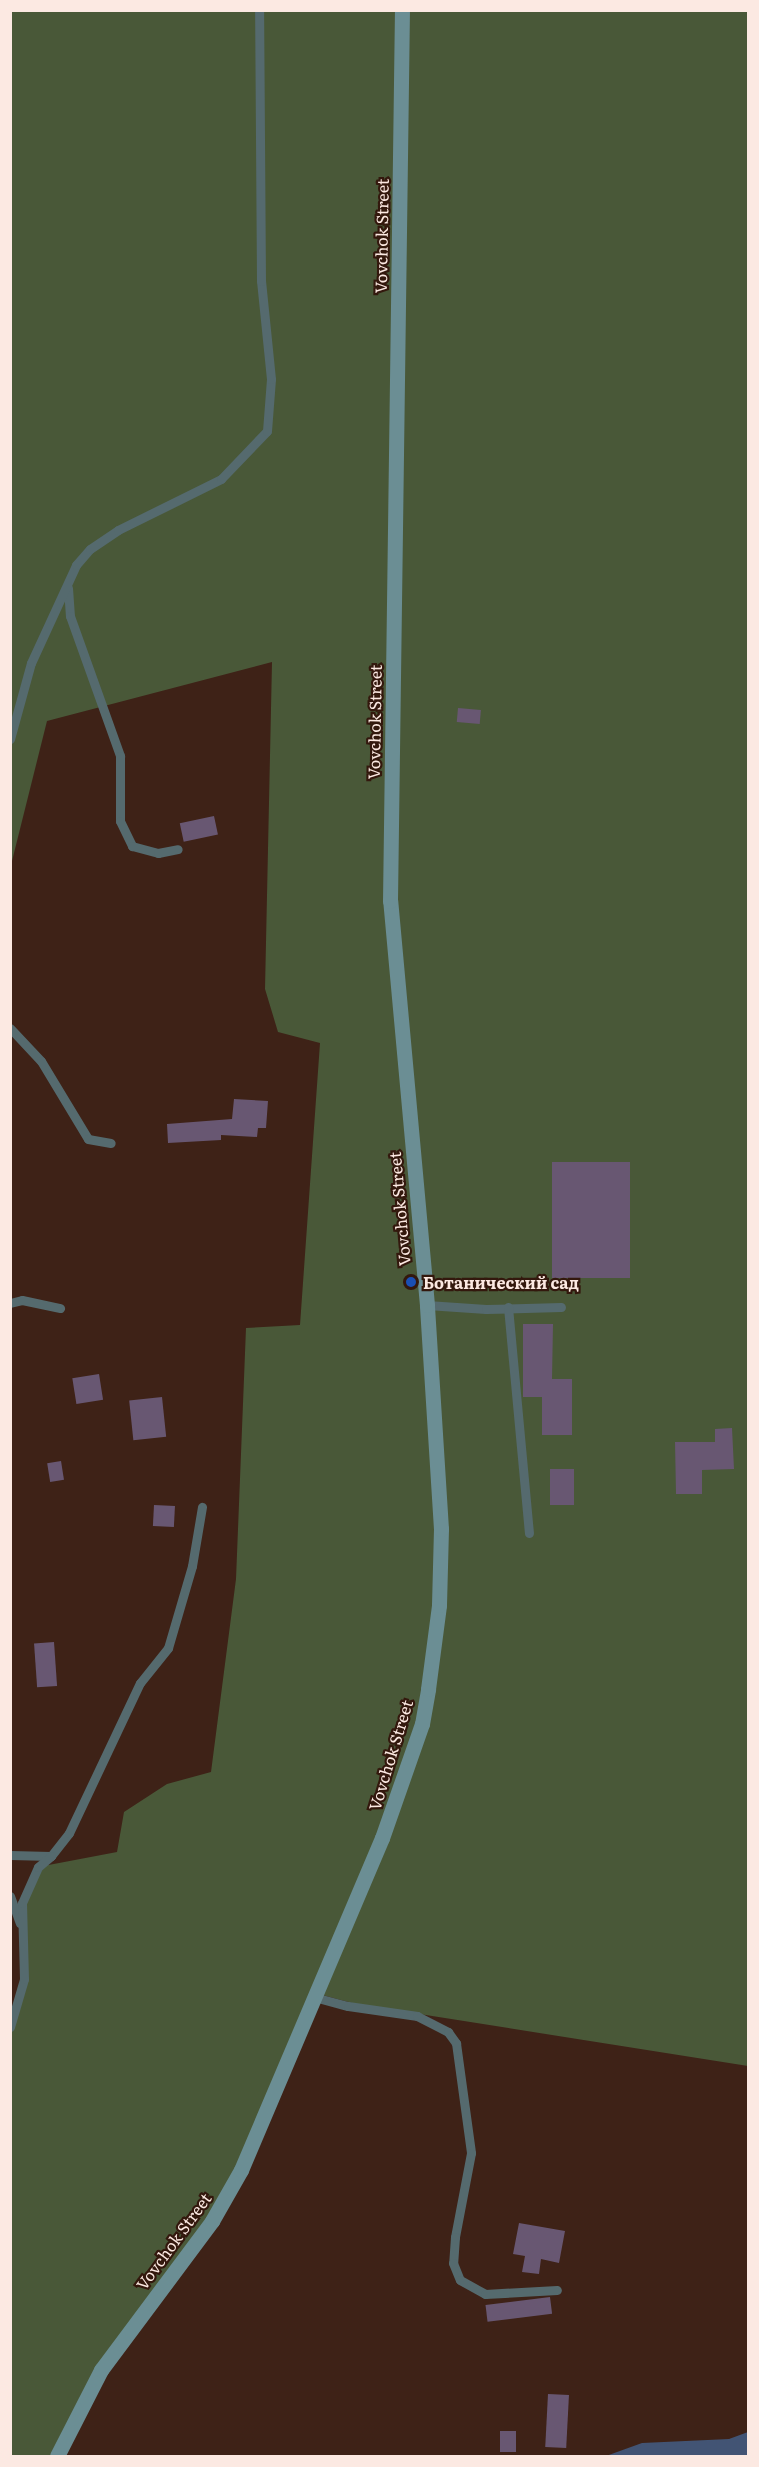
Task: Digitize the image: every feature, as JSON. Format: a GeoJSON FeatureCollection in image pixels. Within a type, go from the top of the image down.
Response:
{"type":"FeatureCollection","features":[{"type":"Feature","properties":{"kind":"street","name":"Vovchok Street"},"geometry":{"type":"LineString","coordinates":[[57,2457],[101,2370],[226,2198],[382,1838],[422,1724],[428,1689],[439,1605],[441,1529],[427,1305],[390,901],[402,10]]}},
{"type":"Feature","properties":{"kind":"lane"},"geometry":{"type":"LineString","coordinates":[[10,739],[31,663],[76,565],[90,549],[118,530],[221,479],[267,430],[271,379],[261,280],[259,10]]}},
{"type":"Feature","properties":{"kind":"lane"},"geometry":{"type":"LineString","coordinates":[[68,586],[70,616],[120,756],[120,821],[132,846],[158,853],[178,849]]}},
{"type":"Feature","properties":{"kind":"lane"},"geometry":{"type":"LineString","coordinates":[[10,1028],[41,1061],[88,1139],[111,1143]]}},
{"type":"Feature","properties":{"kind":"lane"},"geometry":{"type":"LineString","coordinates":[[10,1303],[22,1300],[60,1308]]}},
{"type":"Feature","properties":{"kind":"lane"},"geometry":{"type":"LineString","coordinates":[[427,1305],[561,1307]]}},
{"type":"Feature","properties":{"kind":"lane"},"geometry":{"type":"LineString","coordinates":[[508,1307],[529,1533]]}},
{"type":"Feature","properties":{"kind":"lane"},"geometry":{"type":"LineString","coordinates":[[10,2027],[24,1979],[22,1903],[38,1867],[51,1856],[69,1833],[140,1683],[168,1648],[192,1566],[202,1507]]}},
{"type":"Feature","properties":{"kind":"lane"},"geometry":{"type":"LineString","coordinates":[[10,1855],[51,1856]]}},
{"type":"Feature","properties":{"kind":"lane"},"geometry":{"type":"LineString","coordinates":[[10,1896],[23,1931]]}},
{"type":"Feature","properties":{"kind":"lane"},"geometry":{"type":"LineString","coordinates":[[314,1997],[348,2006],[417,2016],[448,2031],[456,2043],[471,2152],[455,2237],[453,2263],[460,2280],[485,2294],[557,2290]]}},
{"type":"Feature","properties":{"kind":"green space"},"geometry":{"type":"Polygon","coordinates":[[[11,11],[748,11],[748,2066],[356,2004],[315,1993],[241,2170],[125,2336],[57,2456],[11,2456],[10,2027],[24,1979],[22,1903],[38,1867],[117,1852],[124,1812],[167,1784],[211,1772],[236,1579],[246,1328],[300,1325],[320,1043],[278,1032],[265,989],[272,662],[47,721],[11,865],[11,11]]]}},
{"type":"Feature","properties":{"kind":"water"},"geometry":{"type":"Polygon","coordinates":[[[748,2432],[748,2456],[606,2456],[642,2443],[729,2439],[748,2432]]]}},
{"type":"Feature","properties":{"kind":"building"},"geometry":{"type":"Polygon","coordinates":[[[458,708],[481,710],[480,724],[457,722],[458,708]]]}},
{"type":"Feature","properties":{"kind":"building"},"geometry":{"type":"Polygon","coordinates":[[[214,816],[218,835],[184,842],[180,823],[214,816]]]}},
{"type":"Feature","properties":{"kind":"building"},"geometry":{"type":"Polygon","coordinates":[[[234,1099],[268,1101],[266,1128],[258,1128],[257,1137],[221,1135],[221,1140],[168,1143],[167,1124],[232,1119],[234,1099]]]}},
{"type":"Feature","properties":{"kind":"building"},"geometry":{"type":"Polygon","coordinates":[[[552,1162],[630,1162],[630,1278],[552,1278],[552,1162]]]}},
{"type":"Feature","properties":{"kind":"building"},"geometry":{"type":"Polygon","coordinates":[[[523,1324],[553,1324],[552,1379],[572,1379],[572,1435],[542,1435],[542,1397],[523,1397],[523,1324]]]}},
{"type":"Feature","properties":{"kind":"building"},"geometry":{"type":"Polygon","coordinates":[[[99,1374],[103,1400],[76,1404],[72,1378],[99,1374]]]}},
{"type":"Feature","properties":{"kind":"building"},"geometry":{"type":"Polygon","coordinates":[[[162,1397],[166,1437],[133,1440],[129,1400],[162,1397]]]}},
{"type":"Feature","properties":{"kind":"building"},"geometry":{"type":"Polygon","coordinates":[[[732,1428],[734,1469],[702,1470],[702,1494],[676,1494],[675,1442],[715,1442],[715,1429],[732,1428]]]}},
{"type":"Feature","properties":{"kind":"building"},"geometry":{"type":"Polygon","coordinates":[[[61,1461],[64,1480],[50,1482],[47,1463],[61,1461]]]}},
{"type":"Feature","properties":{"kind":"building"},"geometry":{"type":"Polygon","coordinates":[[[550,1469],[574,1469],[574,1505],[550,1505],[550,1469]]]}},
{"type":"Feature","properties":{"kind":"building"},"geometry":{"type":"Polygon","coordinates":[[[154,1505],[175,1506],[174,1527],[153,1526],[154,1505]]]}},
{"type":"Feature","properties":{"kind":"building"},"geometry":{"type":"Polygon","coordinates":[[[54,1642],[57,1686],[37,1687],[34,1643],[54,1642]]]}},
{"type":"Feature","properties":{"kind":"building"},"geometry":{"type":"Polygon","coordinates":[[[519,2223],[565,2231],[559,2263],[541,2259],[539,2274],[522,2272],[525,2256],[513,2254],[519,2223]]]}},
{"type":"Feature","properties":{"kind":"building"},"geometry":{"type":"Polygon","coordinates":[[[550,2297],[552,2314],[488,2322],[485,2305],[550,2297]]]}},
{"type":"Feature","properties":{"kind":"building"},"geometry":{"type":"Polygon","coordinates":[[[548,2394],[569,2395],[566,2448],[545,2447],[548,2394]]]}},
{"type":"Feature","properties":{"kind":"building"},"geometry":{"type":"Polygon","coordinates":[[[500,2431],[516,2431],[516,2452],[500,2452],[500,2431]]]}},
{"type":"Feature","properties":{"kind":"place","name":"Ботанический сад"},"geometry":{"type":"Point","coordinates":[411,1282]}}]}
